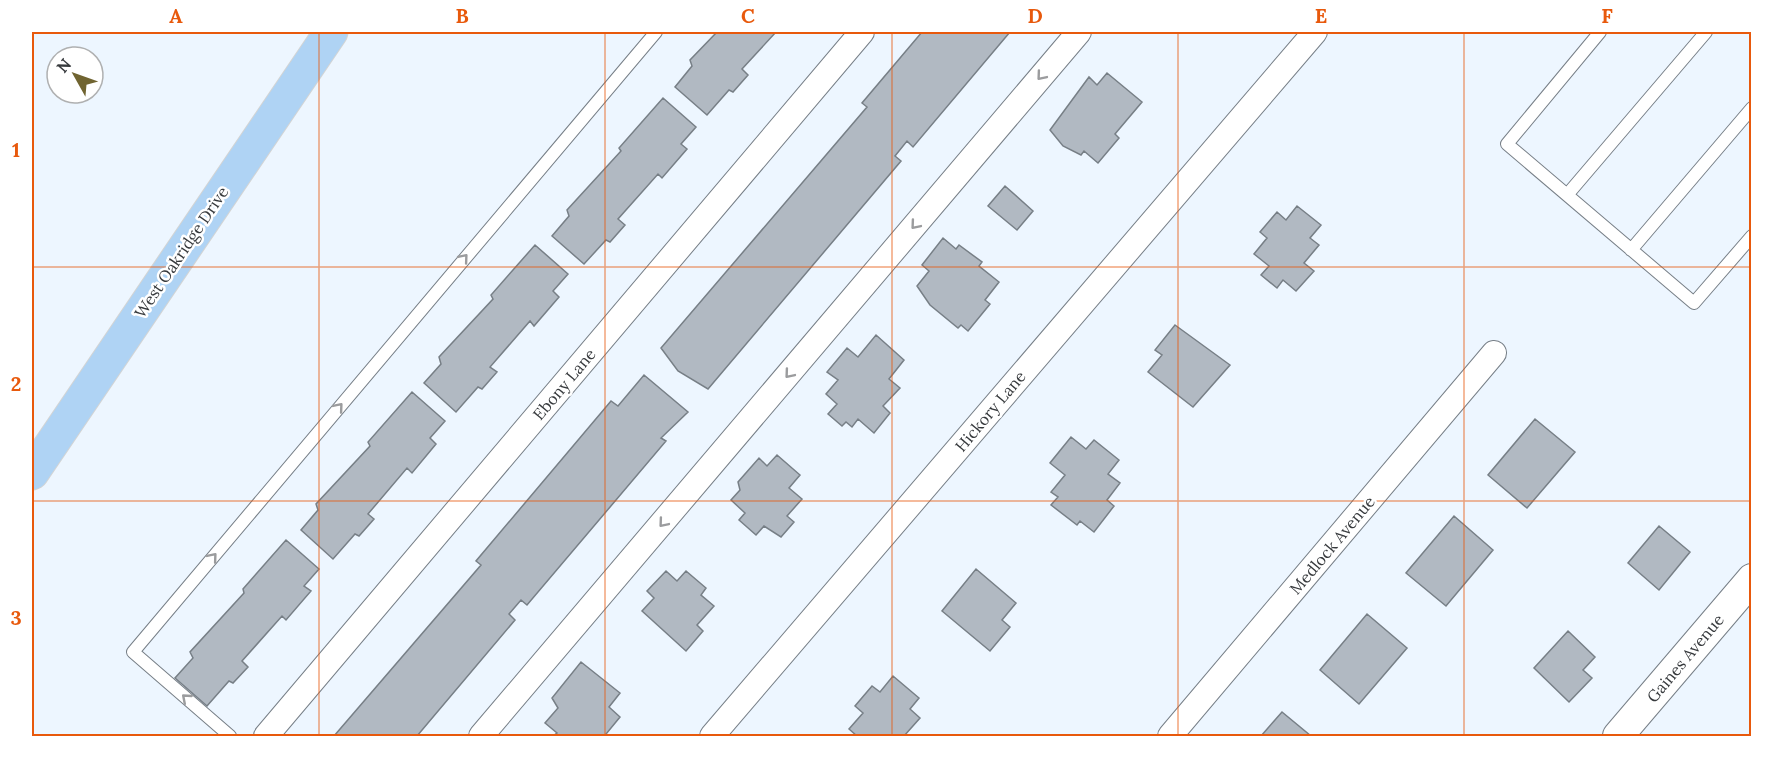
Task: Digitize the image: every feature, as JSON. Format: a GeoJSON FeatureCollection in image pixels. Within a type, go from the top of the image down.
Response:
{"type":"FeatureCollection","features":[{"type":"Feature","properties":{"kind":"main road","name":"West Oakridge Drive"},"geometry":{"type":"LineString","coordinates":[[32,472],[331,32]]}},
{"type":"Feature","properties":{"kind":"street","name":"Ebony Lane"},"geometry":{"type":"LineString","coordinates":[[266,736],[862,32]]}},
{"type":"Feature","properties":{"kind":"street"},"geometry":{"type":"LineString","coordinates":[[482,736],[1079,32]]}},
{"type":"Feature","properties":{"kind":"street","name":"Hickory Lane"},"geometry":{"type":"LineString","coordinates":[[712,736],[1315,32]]}},
{"type":"Feature","properties":{"kind":"street","name":"Medlock Avenue"},"geometry":{"type":"LineString","coordinates":[[1170,736],[1494,353]]}},
{"type":"Feature","properties":{"kind":"street","name":"Gaines Avenue"},"geometry":{"type":"LineString","coordinates":[[1618,736],[1752,579]]}},
{"type":"Feature","properties":{"kind":"lane"},"geometry":{"type":"LineString","coordinates":[[230,736],[133,652],[656,32]]}},
{"type":"Feature","properties":{"kind":"lane"},"geometry":{"type":"LineString","coordinates":[[1600,32],[1507,144],[1694,303],[1752,236]]}},
{"type":"Feature","properties":{"kind":"lane"},"geometry":{"type":"LineString","coordinates":[[1566,195],[1706,32]]}},
{"type":"Feature","properties":{"kind":"lane"},"geometry":{"type":"LineString","coordinates":[[1631,250],[1752,108]]}},
{"type":"Feature","properties":{"kind":"building"},"geometry":{"type":"Polygon","coordinates":[[[717,32],[776,32],[742,69],[748,75],[733,92],[729,90],[707,115],[675,87],[692,66],[690,60],[717,32]]]}},
{"type":"Feature","properties":{"kind":"building"},"geometry":{"type":"Polygon","coordinates":[[[922,32],[1010,32],[913,147],[907,141],[895,156],[901,161],[708,389],[678,371],[661,348],[867,107],[862,103],[922,32]]]}},
{"type":"Feature","properties":{"kind":"building"},"geometry":{"type":"Polygon","coordinates":[[[1107,73],[1142,102],[1115,134],[1119,138],[1098,163],[1084,151],[1081,155],[1063,146],[1050,130],[1089,77],[1097,85],[1107,73]]]}},
{"type":"Feature","properties":{"kind":"building"},"geometry":{"type":"Polygon","coordinates":[[[663,98],[696,127],[681,144],[687,149],[662,178],[658,174],[618,219],[625,225],[610,242],[606,240],[584,264],[552,236],[569,216],[567,210],[621,151],[619,148],[663,98]]]}},
{"type":"Feature","properties":{"kind":"building"},"geometry":{"type":"Polygon","coordinates":[[[1005,186],[1033,211],[1017,230],[988,206],[1005,186]]]}},
{"type":"Feature","properties":{"kind":"building"},"geometry":{"type":"Polygon","coordinates":[[[1297,206],[1321,225],[1310,238],[1319,245],[1304,263],[1314,271],[1296,291],[1283,280],[1277,288],[1261,275],[1269,266],[1254,254],[1267,238],[1260,232],[1277,212],[1286,220],[1297,206]]]}},
{"type":"Feature","properties":{"kind":"building"},"geometry":{"type":"Polygon","coordinates":[[[943,238],[956,249],[959,245],[982,262],[979,266],[999,282],[985,300],[990,304],[968,331],[961,325],[958,328],[930,305],[917,286],[929,271],[922,265],[943,238]]]}},
{"type":"Feature","properties":{"kind":"building"},"geometry":{"type":"Polygon","coordinates":[[[535,245],[568,274],[553,291],[559,297],[534,326],[530,321],[490,367],[497,372],[482,389],[478,387],[456,412],[424,383],[441,364],[439,357],[493,299],[491,295],[535,245]]]}},
{"type":"Feature","properties":{"kind":"building"},"geometry":{"type":"Polygon","coordinates":[[[1175,325],[1230,365],[1193,407],[1148,372],[1162,355],[1155,350],[1175,325]]]}},
{"type":"Feature","properties":{"kind":"building"},"geometry":{"type":"Polygon","coordinates":[[[876,335],[904,360],[889,379],[900,388],[883,406],[890,413],[874,433],[858,419],[852,427],[846,422],[842,426],[828,414],[837,404],[826,394],[838,380],[827,372],[847,348],[858,357],[876,335]]]}},
{"type":"Feature","properties":{"kind":"building"},"geometry":{"type":"Polygon","coordinates":[[[644,375],[688,412],[661,438],[666,441],[527,605],[521,600],[509,614],[515,620],[417,736],[334,736],[481,565],[476,561],[611,401],[618,406],[644,375]]]}},
{"type":"Feature","properties":{"kind":"building"},"geometry":{"type":"Polygon","coordinates":[[[412,392],[445,421],[430,438],[436,444],[412,473],[407,468],[368,514],[374,519],[359,536],[355,534],[333,559],[301,530],[318,510],[316,504],[370,446],[368,442],[412,392]]]}},
{"type":"Feature","properties":{"kind":"building"},"geometry":{"type":"Polygon","coordinates":[[[1535,419],[1575,452],[1527,508],[1488,475],[1535,419]]]}},
{"type":"Feature","properties":{"kind":"building"},"geometry":{"type":"Polygon","coordinates":[[[1071,437],[1086,449],[1094,440],[1119,460],[1108,474],[1120,483],[1107,500],[1114,506],[1094,532],[1080,521],[1077,525],[1051,505],[1058,497],[1051,492],[1065,475],[1050,463],[1071,437]]]}},
{"type":"Feature","properties":{"kind":"building"},"geometry":{"type":"Polygon","coordinates":[[[777,455],[800,475],[789,488],[802,499],[787,516],[794,522],[781,537],[764,526],[756,535],[739,520],[745,513],[731,500],[740,490],[738,482],[759,458],[767,466],[777,455]]]}},
{"type":"Feature","properties":{"kind":"building"},"geometry":{"type":"Polygon","coordinates":[[[1454,516],[1493,550],[1446,606],[1406,573],[1454,516]]]}},
{"type":"Feature","properties":{"kind":"building"},"geometry":{"type":"Polygon","coordinates":[[[1659,526],[1690,552],[1659,590],[1628,563],[1659,526]]]}},
{"type":"Feature","properties":{"kind":"building"},"geometry":{"type":"Polygon","coordinates":[[[286,540],[319,569],[304,586],[311,591],[286,620],[282,616],[242,661],[248,667],[233,683],[229,681],[207,706],[175,678],[193,658],[190,652],[244,593],[243,589],[286,540]]]}},
{"type":"Feature","properties":{"kind":"building"},"geometry":{"type":"Polygon","coordinates":[[[976,569],[1016,603],[1002,620],[1010,627],[990,651],[942,611],[976,569]]]}},
{"type":"Feature","properties":{"kind":"building"},"geometry":{"type":"Polygon","coordinates":[[[666,571],[677,581],[686,571],[706,588],[701,595],[714,606],[697,625],[703,631],[686,651],[642,611],[654,598],[647,591],[666,571]]]}},
{"type":"Feature","properties":{"kind":"building"},"geometry":{"type":"Polygon","coordinates":[[[1367,614],[1407,648],[1359,704],[1320,670],[1367,614]]]}},
{"type":"Feature","properties":{"kind":"building"},"geometry":{"type":"Polygon","coordinates":[[[1568,631],[1595,657],[1583,670],[1592,678],[1569,702],[1534,668],[1568,631]]]}},
{"type":"Feature","properties":{"kind":"building"},"geometry":{"type":"Polygon","coordinates":[[[581,662],[620,693],[609,707],[620,717],[606,734],[609,736],[553,736],[557,733],[545,723],[558,708],[552,698],[581,662]]]}},
{"type":"Feature","properties":{"kind":"building"},"geometry":{"type":"Polygon","coordinates":[[[893,676],[919,698],[910,709],[920,718],[904,736],[857,736],[849,729],[863,713],[855,706],[872,686],[880,692],[893,676]]]}},
{"type":"Feature","properties":{"kind":"building"},"geometry":{"type":"Polygon","coordinates":[[[1282,712],[1311,736],[1261,736],[1282,712]]]}}]}
